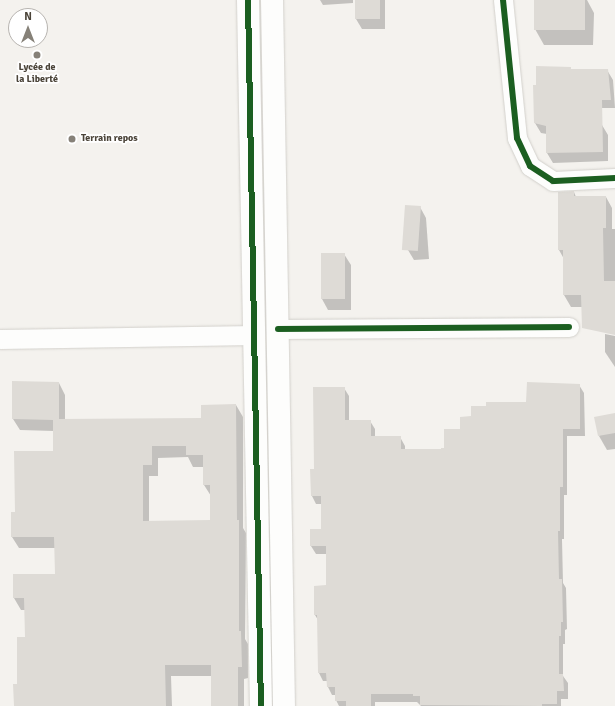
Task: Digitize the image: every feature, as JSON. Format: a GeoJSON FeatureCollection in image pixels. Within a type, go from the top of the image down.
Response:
{"type":"FeatureCollection","features":[{"type":"Feature","properties":{"kind":"street"},"geometry":{"type":"LineString","coordinates":[[248,0],[261,706]]}},
{"type":"Feature","properties":{"kind":"street"},"geometry":{"type":"LineString","coordinates":[[272,0],[284,706]]}},
{"type":"Feature","properties":{"kind":"street"},"geometry":{"type":"LineString","coordinates":[[503,0],[517,138],[530,166],[553,180],[615,178]]}},
{"type":"Feature","properties":{"kind":"street"},"geometry":{"type":"LineString","coordinates":[[278,329],[569,327]]}},
{"type":"Feature","properties":{"kind":"street"},"geometry":{"type":"LineString","coordinates":[[0,339],[255,336]]}},
{"type":"Feature","properties":{"kind":"building"},"geometry":{"type":"Polygon","coordinates":[[[355,0],[380,0],[380,19],[355,19],[355,0]]]}},
{"type":"Feature","properties":{"kind":"building"},"geometry":{"type":"Polygon","coordinates":[[[534,0],[585,0],[585,30],[534,30],[534,0]]]}},
{"type":"Feature","properties":{"kind":"building"},"geometry":{"type":"Polygon","coordinates":[[[536,66],[571,67],[571,69],[608,69],[611,100],[602,100],[603,152],[546,153],[546,126],[534,123],[533,85],[536,85],[536,66]]]}},
{"type":"Feature","properties":{"kind":"building"},"geometry":{"type":"Polygon","coordinates":[[[574,191],[574,196],[606,196],[606,228],[603,228],[604,281],[615,281],[615,335],[582,328],[581,295],[563,295],[563,250],[558,250],[558,192],[574,191]]]}},
{"type":"Feature","properties":{"kind":"building"},"geometry":{"type":"Polygon","coordinates":[[[405,205],[421,206],[418,251],[402,250],[405,205]]]}},
{"type":"Feature","properties":{"kind":"building"},"geometry":{"type":"Polygon","coordinates":[[[321,253],[345,253],[345,299],[321,299],[321,253]]]}},
{"type":"Feature","properties":{"kind":"building"},"geometry":{"type":"Polygon","coordinates":[[[12,381],[59,382],[59,419],[201,418],[201,405],[236,404],[237,520],[239,520],[239,631],[241,631],[242,667],[238,667],[238,706],[211,706],[211,665],[165,665],[166,706],[14,706],[13,684],[17,684],[17,637],[25,637],[24,598],[13,598],[13,574],[55,574],[54,537],[11,537],[11,512],[15,512],[14,451],[53,451],[53,420],[12,419],[12,381]],[[152,446],[152,465],[143,465],[143,521],[210,520],[210,485],[203,485],[203,455],[186,455],[186,446],[152,446]]]}},
{"type":"Feature","properties":{"kind":"building"},"geometry":{"type":"Polygon","coordinates":[[[527,382],[580,384],[580,429],[563,429],[563,487],[560,487],[560,531],[558,531],[559,579],[562,579],[563,622],[561,622],[561,636],[559,636],[559,674],[563,674],[564,691],[557,691],[557,704],[542,704],[542,706],[420,705],[420,696],[413,696],[413,694],[371,694],[371,706],[346,706],[346,701],[335,701],[335,687],[327,687],[326,673],[318,673],[317,615],[314,615],[314,586],[326,585],[326,546],[310,546],[310,529],[321,529],[321,496],[311,496],[310,469],[314,469],[313,387],[345,387],[345,420],[371,420],[371,436],[401,436],[401,449],[441,449],[444,448],[444,429],[460,429],[460,417],[471,416],[471,406],[486,406],[486,402],[526,402],[527,382]]]}},
{"type":"Feature","properties":{"kind":"building"},"geometry":{"type":"Polygon","coordinates":[[[615,413],[615,433],[598,436],[594,417],[615,413]]]}},
{"type":"Feature","properties":{"kind":"cycle path"},"geometry":{"type":"LineString","coordinates":[[248,0],[261,706]]}},
{"type":"Feature","properties":{"kind":"cycle path"},"geometry":{"type":"LineString","coordinates":[[503,0],[517,138],[530,166],[553,181],[615,178]]}},
{"type":"Feature","properties":{"kind":"cycle path"},"geometry":{"type":"LineString","coordinates":[[278,329],[569,327]]}},
{"type":"Feature","properties":{"kind":"place","name":"Lycée de la Liberté"},"geometry":{"type":"Point","coordinates":[37,55]}},
{"type":"Feature","properties":{"kind":"place","name":"Terrain repos"},"geometry":{"type":"Point","coordinates":[72,139]}}]}
